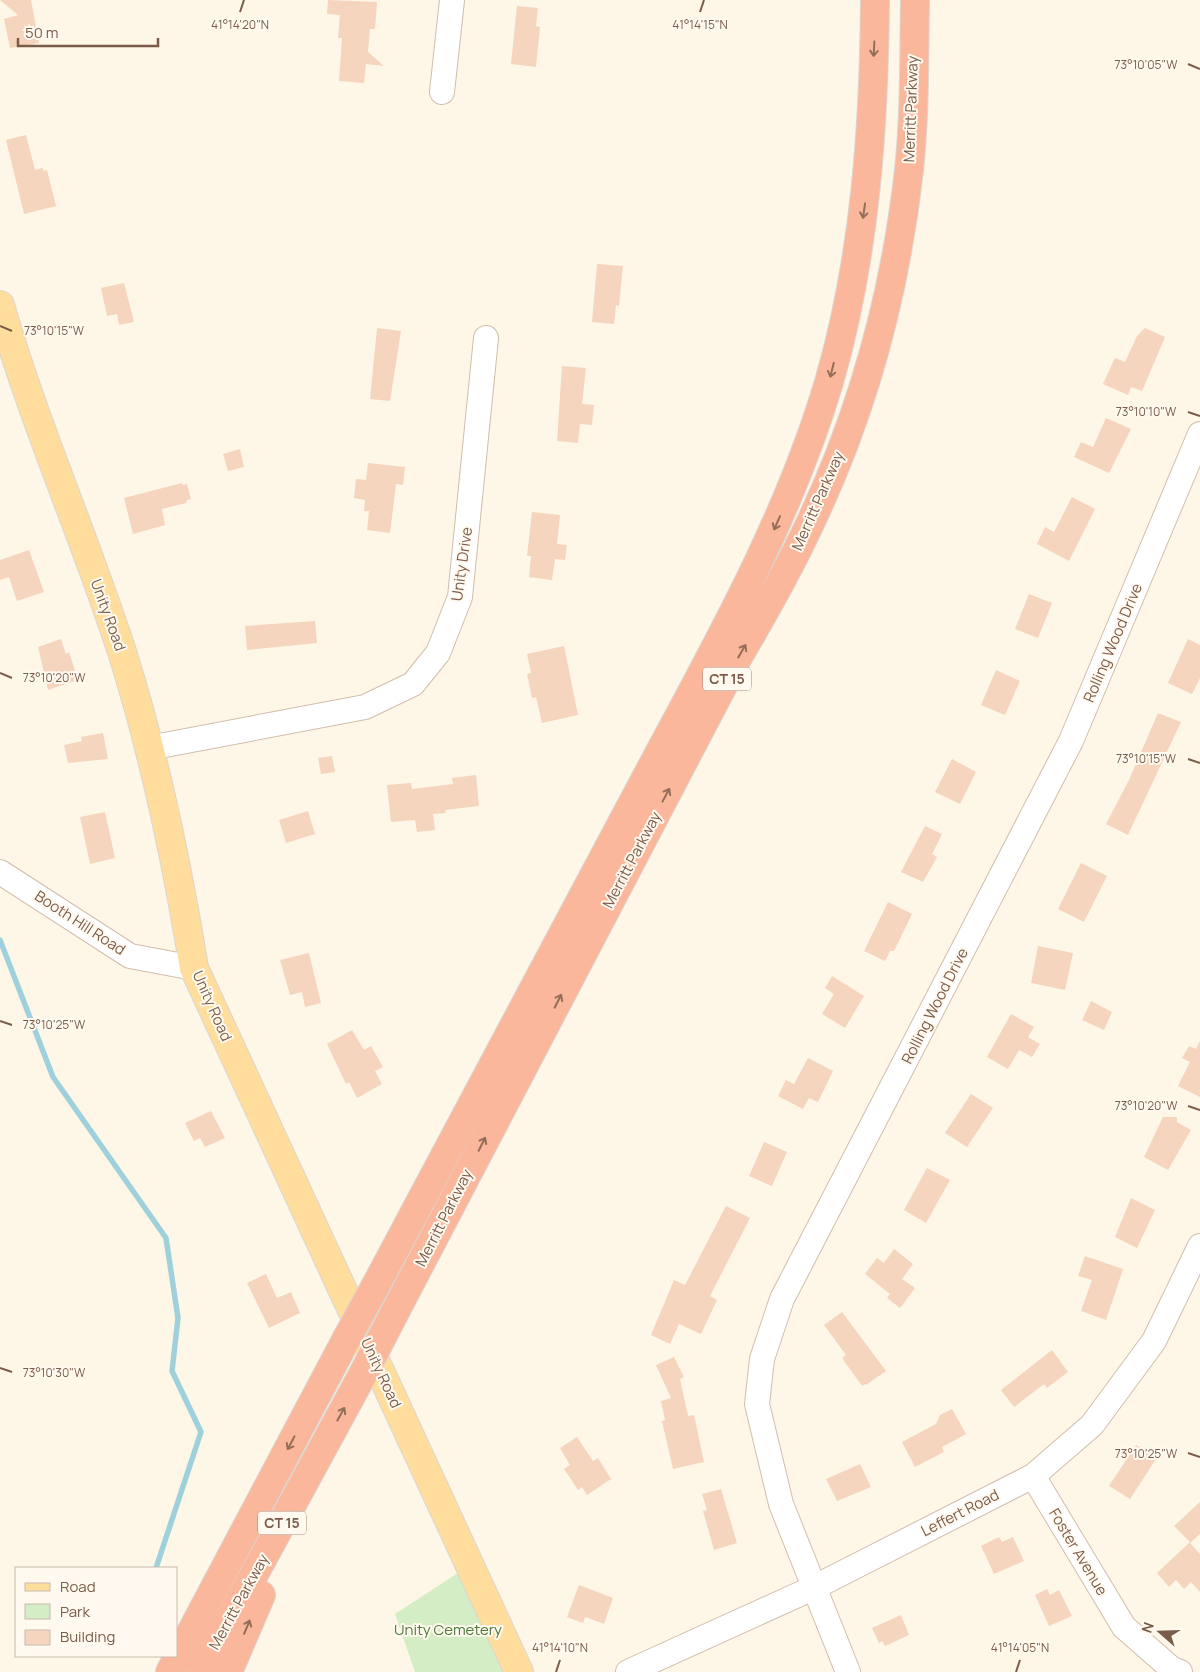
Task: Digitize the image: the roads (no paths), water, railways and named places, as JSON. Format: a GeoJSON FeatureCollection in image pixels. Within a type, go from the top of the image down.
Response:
{"type":"FeatureCollection","features":[{"type":"Feature","properties":{"kind":"highway","name":"Merritt Parkway"},"geometry":{"type":"LineString","coordinates":[[178,1657],[749,584],[806,452],[832,371],[848,308],[857,257],[867,189],[875,0]]}},
{"type":"Feature","properties":{"kind":"highway","name":"Merritt Parkway"},"geometry":{"type":"LineString","coordinates":[[201,1672],[363,1374],[737,659],[805,535],[835,466],[861,394],[885,306],[895,259],[911,141],[915,0]]}},
{"type":"Feature","properties":{"kind":"highway"},"geometry":{"type":"LineString","coordinates":[[228,1672],[322,1450]]}},
{"type":"Feature","properties":{"kind":"highway","name":"Merritt Parkway"},"geometry":{"type":"LineString","coordinates":[[170,1672],[178,1657]]}},
{"type":"Feature","properties":{"kind":"main road","name":"Unity Road"},"geometry":{"type":"LineString","coordinates":[[1,314],[123,655],[148,748],[180,882],[194,968],[520,1672]]}},
{"type":"Feature","properties":{"kind":"street"},"geometry":{"type":"LineString","coordinates":[[442,92],[452,0]]}},
{"type":"Feature","properties":{"kind":"street","name":"Unity Drive"},"geometry":{"type":"LineString","coordinates":[[148,748],[365,707],[413,684],[438,654],[460,597],[486,338]]}},
{"type":"Feature","properties":{"kind":"street","name":"Rolling Wood Drive"},"geometry":{"type":"LineString","coordinates":[[848,1672],[781,1504],[757,1404],[762,1359],[782,1299],[1072,741],[1200,434]]}},
{"type":"Feature","properties":{"kind":"street","name":"Booth Hill Road"},"geometry":{"type":"LineString","coordinates":[[0,872],[130,956],[194,968]]}},
{"type":"Feature","properties":{"kind":"street","name":"Leffert Road"},"geometry":{"type":"LineString","coordinates":[[628,1672],[813,1588],[1033,1476],[1092,1425],[1154,1341],[1200,1246]]}},
{"type":"Feature","properties":{"kind":"street","name":"Foster Avenue"},"geometry":{"type":"LineString","coordinates":[[1033,1476],[1124,1627],[1172,1669],[1180,1672]]}},
{"type":"Feature","properties":{"kind":"waterway"},"geometry":{"type":"LineString","coordinates":[[0,940],[53,1077],[166,1238],[178,1318],[172,1371],[201,1432],[156,1567]]}},
{"type":"Feature","properties":{"kind":"park label","name":"Unity Cemetery"},"geometry":{"type":"Point","coordinates":[448,1630]}}]}
